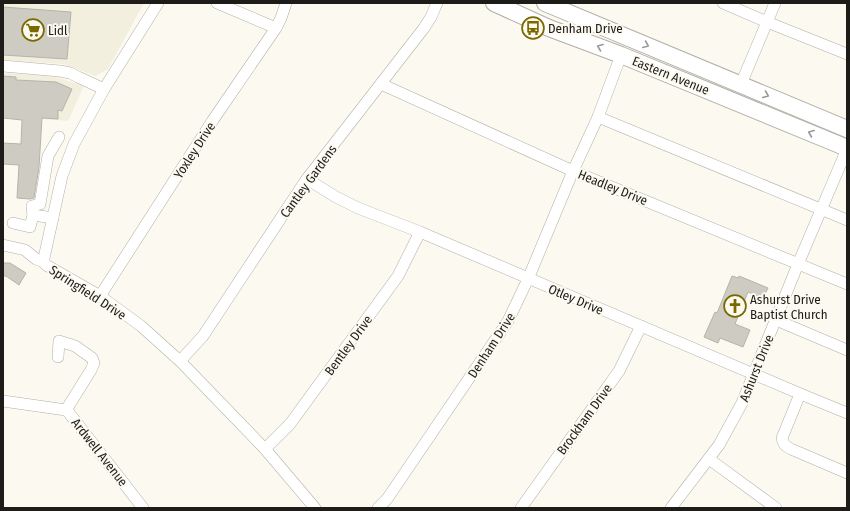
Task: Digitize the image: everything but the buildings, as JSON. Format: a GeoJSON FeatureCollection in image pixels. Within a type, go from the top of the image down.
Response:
{"type":"FeatureCollection","features":[{"type":"Feature","properties":{"kind":"highway","name":"Eastern Avenue"},"geometry":{"type":"LineString","coordinates":[[494,3],[549,28],[621,55],[847,148]]}},
{"type":"Feature","properties":{"kind":"highway","name":"Eastern Avenue"},"geometry":{"type":"LineString","coordinates":[[545,3],[847,129]]}},
{"type":"Feature","properties":{"kind":"street","name":"Springfield Drive"},"geometry":{"type":"LineString","coordinates":[[158,3],[104,89],[74,144],[62,176],[44,262],[46,265],[100,296],[141,326],[180,361],[265,449],[315,508]]}},
{"type":"Feature","properties":{"kind":"street"},"geometry":{"type":"LineString","coordinates":[[217,3],[276,28]]}},
{"type":"Feature","properties":{"kind":"street","name":"Yoxley Drive"},"geometry":{"type":"LineString","coordinates":[[100,296],[213,120],[276,28],[286,3]]}},
{"type":"Feature","properties":{"kind":"street","name":"Cantley Gardens"},"geometry":{"type":"LineString","coordinates":[[180,361],[203,336],[307,179],[424,28],[437,3]]}},
{"type":"Feature","properties":{"kind":"street"},"geometry":{"type":"LineString","coordinates":[[723,3],[847,54]]}},
{"type":"Feature","properties":{"kind":"street"},"geometry":{"type":"LineString","coordinates":[[741,84],[775,3]]}},
{"type":"Feature","properties":{"kind":"street","name":"Denham Drive"},"geometry":{"type":"LineString","coordinates":[[378,508],[387,499],[508,321],[598,117],[621,55]]}},
{"type":"Feature","properties":{"kind":"street"},"geometry":{"type":"LineString","coordinates":[[3,66],[60,71],[74,75],[104,89]]}},
{"type":"Feature","properties":{"kind":"street","name":"Headley Drive"},"geometry":{"type":"LineString","coordinates":[[381,84],[573,171],[847,284]]}},
{"type":"Feature","properties":{"kind":"street"},"geometry":{"type":"LineString","coordinates":[[598,117],[847,220]]}},
{"type":"Feature","properties":{"kind":"street"},"geometry":{"type":"LineString","coordinates":[[13,223],[30,227],[33,216],[32,206],[40,204],[48,156],[59,137]]}},
{"type":"Feature","properties":{"kind":"street","name":"Ashurst Drive"},"geometry":{"type":"LineString","coordinates":[[671,508],[719,445],[742,403],[847,148]]}},
{"type":"Feature","properties":{"kind":"street","name":"Otley Drive"},"geometry":{"type":"LineString","coordinates":[[307,179],[336,198],[358,208],[420,232],[847,413]]}},
{"type":"Feature","properties":{"kind":"street"},"geometry":{"type":"LineString","coordinates":[[33,216],[53,218]]}},
{"type":"Feature","properties":{"kind":"street","name":"Bentley Drive"},"geometry":{"type":"LineString","coordinates":[[265,449],[290,424],[398,276],[420,232]]}},
{"type":"Feature","properties":{"kind":"street"},"geometry":{"type":"LineString","coordinates":[[3,245],[25,250],[36,259],[44,262]]}},
{"type":"Feature","properties":{"kind":"street"},"geometry":{"type":"LineString","coordinates":[[776,320],[847,350]]}},
{"type":"Feature","properties":{"kind":"street","name":"Brockham Drive"},"geometry":{"type":"LineString","coordinates":[[520,508],[619,371],[642,326]]}},
{"type":"Feature","properties":{"kind":"street"},"geometry":{"type":"LineString","coordinates":[[58,357],[59,341],[75,346],[92,358],[94,363],[66,410]]}},
{"type":"Feature","properties":{"kind":"street"},"geometry":{"type":"LineString","coordinates":[[800,394],[782,438],[783,443],[791,449],[847,472]]}},
{"type":"Feature","properties":{"kind":"street","name":"Ardwell Avenue"},"geometry":{"type":"LineString","coordinates":[[3,401],[66,410],[143,508]]}},
{"type":"Feature","properties":{"kind":"street"},"geometry":{"type":"LineString","coordinates":[[709,459],[776,508]]}},
{"type":"Feature","properties":{"kind":"shaded area"},"geometry":{"type":"Polygon","coordinates":[[[3,3],[144,3],[108,69],[95,76],[63,64],[3,60],[3,3]]]}},
{"type":"Feature","properties":{"kind":"shaded area"},"geometry":{"type":"Polygon","coordinates":[[[3,73],[50,75],[84,86],[68,121],[3,116],[3,73]]]}},
{"type":"Feature","properties":{"kind":"place","name":"Denham Drive"},"geometry":{"type":"Point","coordinates":[533,28]}},
{"type":"Feature","properties":{"kind":"place","name":"Lidl"},"geometry":{"type":"Point","coordinates":[33,30]}},
{"type":"Feature","properties":{"kind":"place","name":"Ashurst Drive Baptist Church"},"geometry":{"type":"Point","coordinates":[735,306]}}]}
